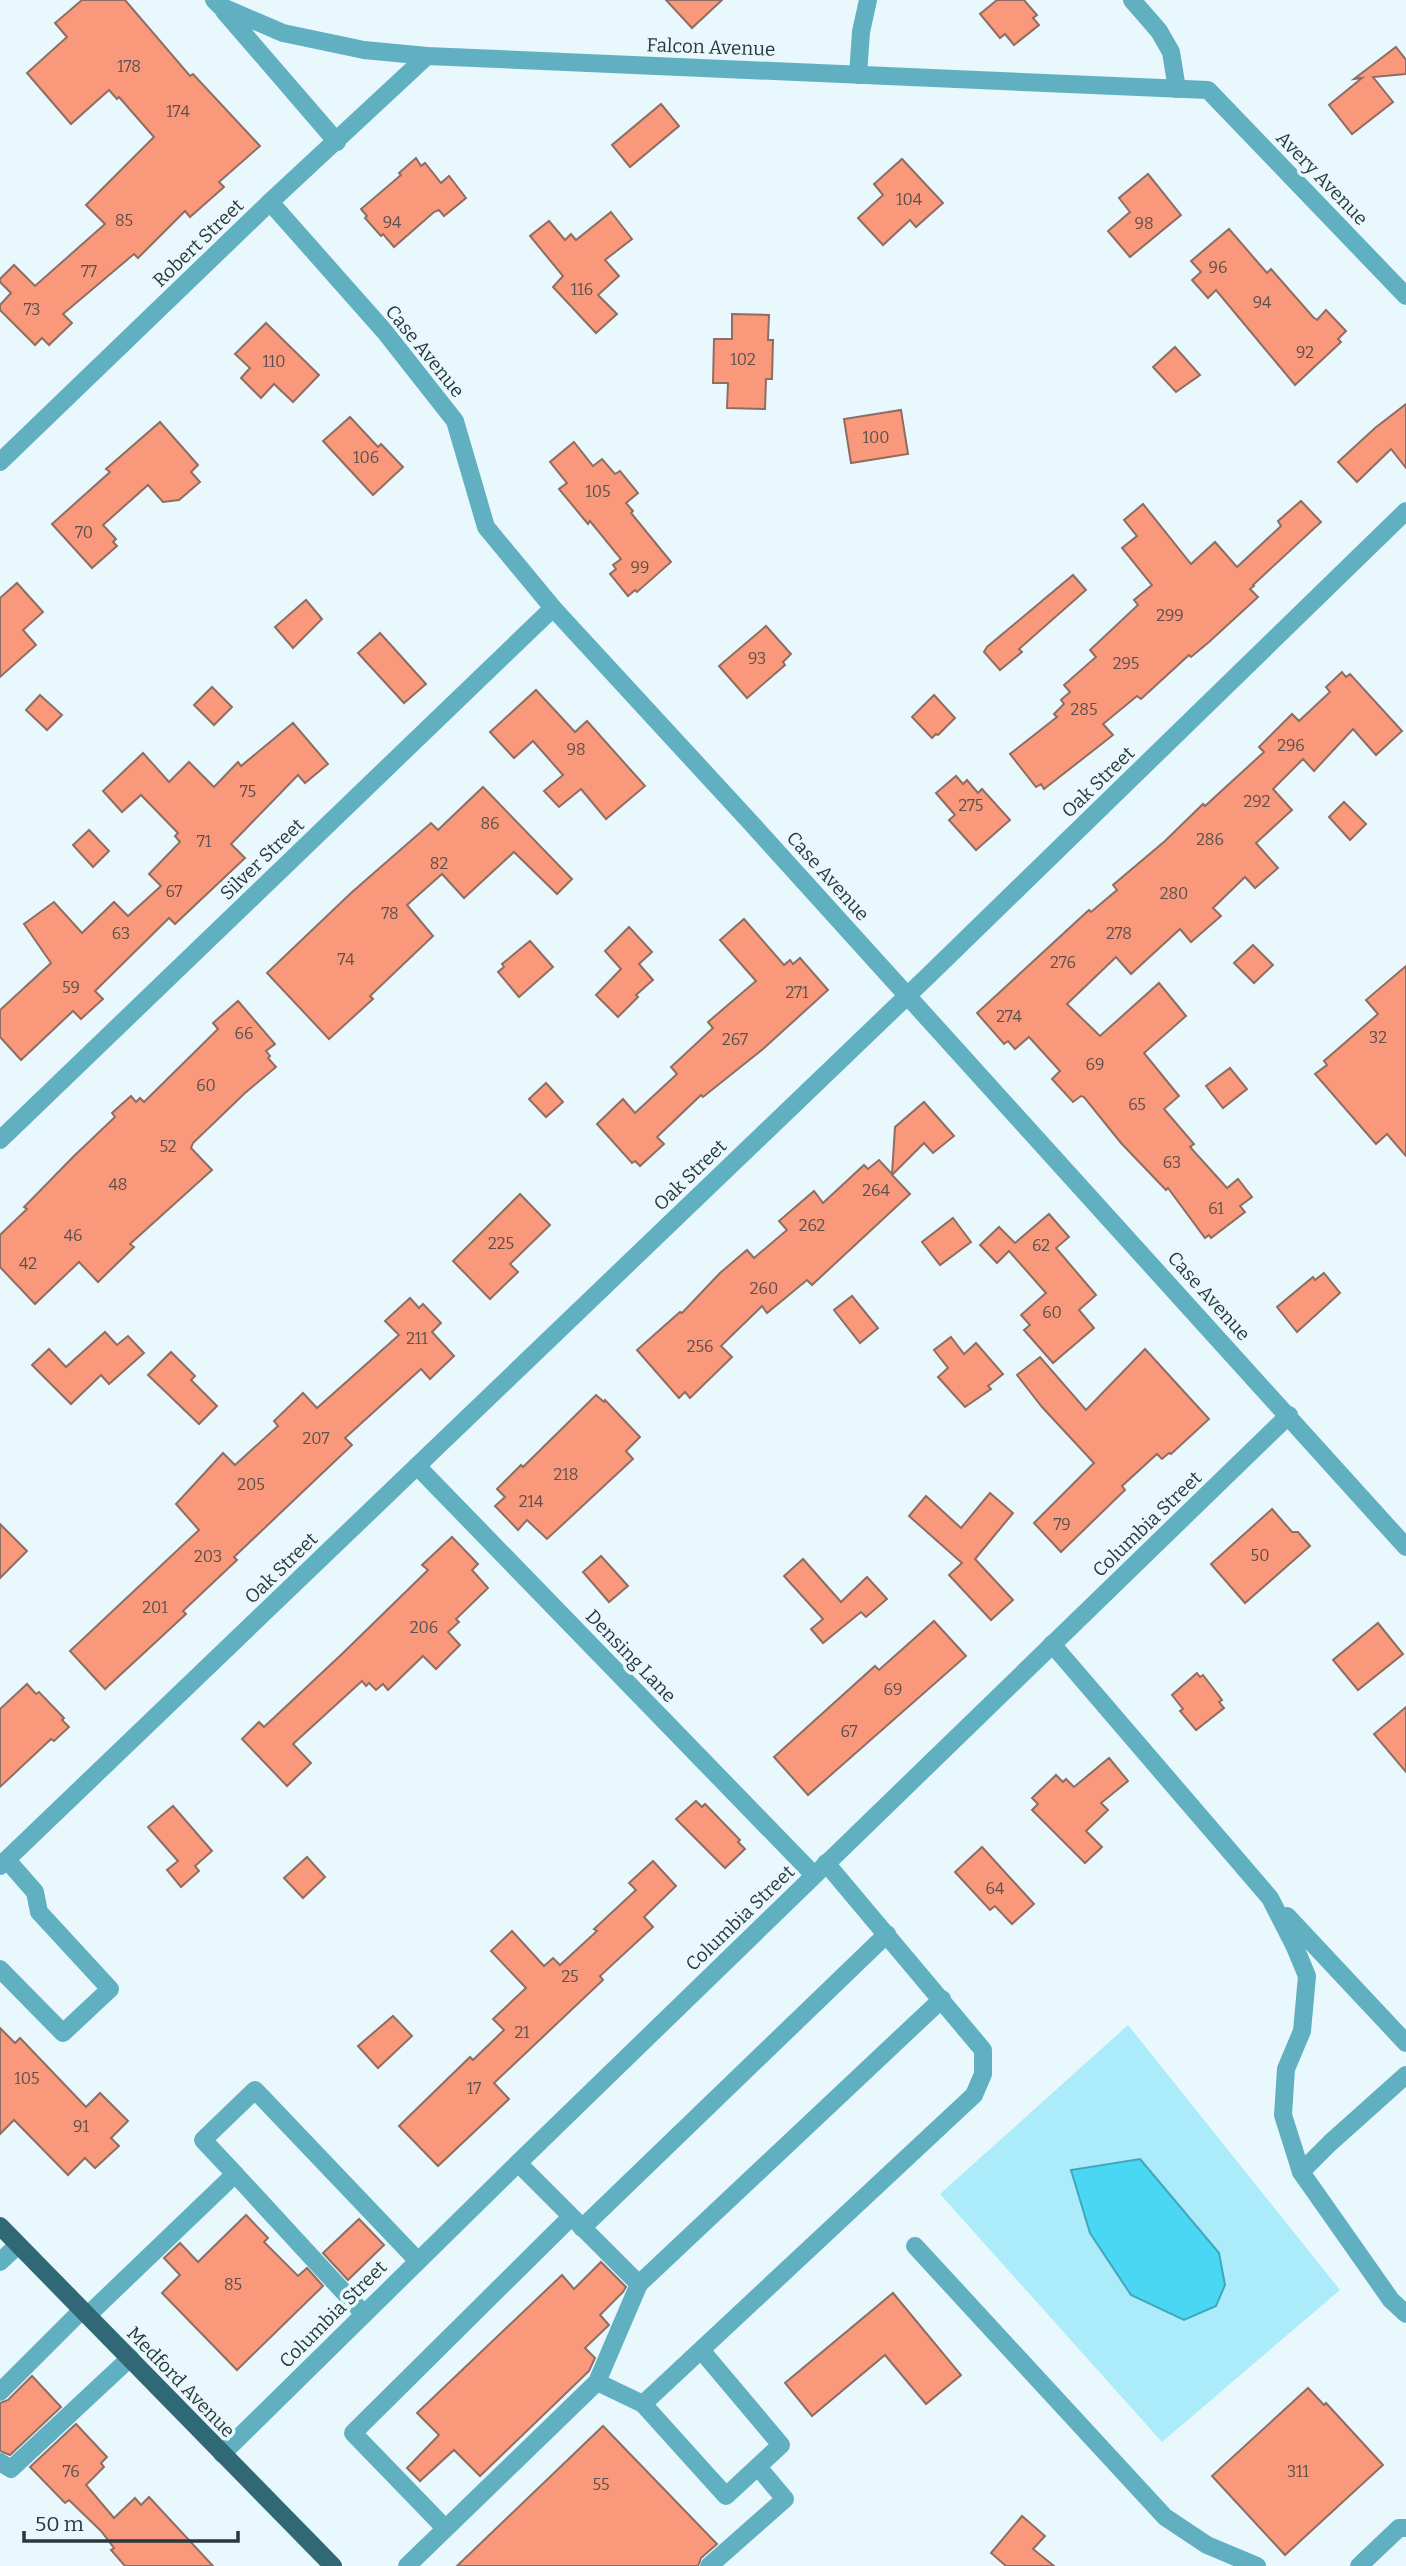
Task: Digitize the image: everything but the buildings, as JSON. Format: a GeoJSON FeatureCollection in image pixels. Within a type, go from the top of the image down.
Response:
{"type":"FeatureCollection","features":[{"type":"Feature","properties":{"kind":"main road","name":"Medford Avenue"},"geometry":{"type":"LineString","coordinates":[[0,2226],[333,2566]]}},
{"type":"Feature","properties":{"kind":"street"},"geometry":{"type":"LineString","coordinates":[[858,75],[861,32],[868,0]]}},
{"type":"Feature","properties":{"kind":"street"},"geometry":{"type":"LineString","coordinates":[[1132,0],[1159,32],[1171,52],[1177,89]]}},
{"type":"Feature","properties":{"kind":"street","name":"Falcon Avenue"},"geometry":{"type":"LineString","coordinates":[[217,3],[282,33],[364,50],[427,56],[1208,90]]}},
{"type":"Feature","properties":{"kind":"street","name":"Falcon Avenue"},"geometry":{"type":"LineString","coordinates":[[217,3],[337,142]]}},
{"type":"Feature","properties":{"kind":"street","name":"Robert Street"},"geometry":{"type":"LineString","coordinates":[[0,463],[270,202],[427,56]]}},
{"type":"Feature","properties":{"kind":"street","name":"Avery Avenue"},"geometry":{"type":"LineString","coordinates":[[1208,90],[1406,296]]}},
{"type":"Feature","properties":{"kind":"street","name":"Case Avenue"},"geometry":{"type":"LineString","coordinates":[[270,202],[385,332],[455,421],[486,527],[553,608],[908,995],[1406,1547]]}},
{"type":"Feature","properties":{"kind":"street","name":"Oak Street"},"geometry":{"type":"LineString","coordinates":[[4,1863],[908,995],[1406,511]]}},
{"type":"Feature","properties":{"kind":"street","name":"Silver Street"},"geometry":{"type":"LineString","coordinates":[[0,1140],[553,608]]}},
{"type":"Feature","properties":{"kind":"street","name":"Columbia Street"},"geometry":{"type":"LineString","coordinates":[[222,2454],[1289,1415]]}},
{"type":"Feature","properties":{"kind":"street","name":"Densing Lane"},"geometry":{"type":"LineString","coordinates":[[417,1466],[887,1934],[983,2050],[983,2074],[974,2095],[701,2350]]}},
{"type":"Feature","properties":{"kind":"street"},"geometry":{"type":"LineString","coordinates":[[1052,1644],[1270,1898],[1406,2043]]}},
{"type":"Feature","properties":{"kind":"street"},"geometry":{"type":"LineString","coordinates":[[0,1969],[63,2033],[110,1989],[39,1912],[34,1892],[4,1863]]}},
{"type":"Feature","properties":{"kind":"street"},"geometry":{"type":"LineString","coordinates":[[1270,1898],[1296,1947],[1307,1976],[1301,2031],[1286,2069],[1283,2115],[1301,2172],[1391,2300],[1406,2314]]}},
{"type":"Feature","properties":{"kind":"street"},"geometry":{"type":"LineString","coordinates":[[445,2528],[353,2433],[887,1934]]}},
{"type":"Feature","properties":{"kind":"street"},"geometry":{"type":"LineString","coordinates":[[407,2566],[597,2382],[639,2284],[942,1999]]}},
{"type":"Feature","properties":{"kind":"street"},"geometry":{"type":"LineString","coordinates":[[1301,2172],[1406,2075]]}},
{"type":"Feature","properties":{"kind":"street"},"geometry":{"type":"LineString","coordinates":[[364,2314],[203,2140],[255,2090],[418,2261]]}},
{"type":"Feature","properties":{"kind":"street"},"geometry":{"type":"LineString","coordinates":[[518,2163],[639,2284]]}},
{"type":"Feature","properties":{"kind":"street"},"geometry":{"type":"LineString","coordinates":[[0,2392],[235,2174]]}},
{"type":"Feature","properties":{"kind":"street"},"geometry":{"type":"LineString","coordinates":[[0,2262],[18,2245]]}},
{"type":"Feature","properties":{"kind":"street"},"geometry":{"type":"LineString","coordinates":[[915,2246],[1166,2517],[1207,2545],[1257,2566]]}},
{"type":"Feature","properties":{"kind":"street"},"geometry":{"type":"LineString","coordinates":[[597,2382],[643,2404],[726,2496],[781,2445],[701,2350],[643,2404]]}},
{"type":"Feature","properties":{"kind":"street"},"geometry":{"type":"LineString","coordinates":[[0,2462],[11,2469],[130,2358]]}},
{"type":"Feature","properties":{"kind":"street"},"geometry":{"type":"LineString","coordinates":[[709,2566],[785,2499],[758,2467]]}},
{"type":"Feature","properties":{"kind":"street"},"geometry":{"type":"LineString","coordinates":[[1359,2566],[1399,2528],[1406,2528]]}},
{"type":"Feature","properties":{"kind":"shaded area"},"geometry":{"type":"Polygon","coordinates":[[[1128,2025],[1340,2290],[1162,2442],[940,2194],[1128,2025]]]}},
{"type":"Feature","properties":{"kind":"water"},"geometry":{"type":"Polygon","coordinates":[[[1140,2159],[1219,2253],[1225,2285],[1216,2306],[1184,2320],[1131,2295],[1090,2233],[1071,2170],[1140,2159]]]}}]}
